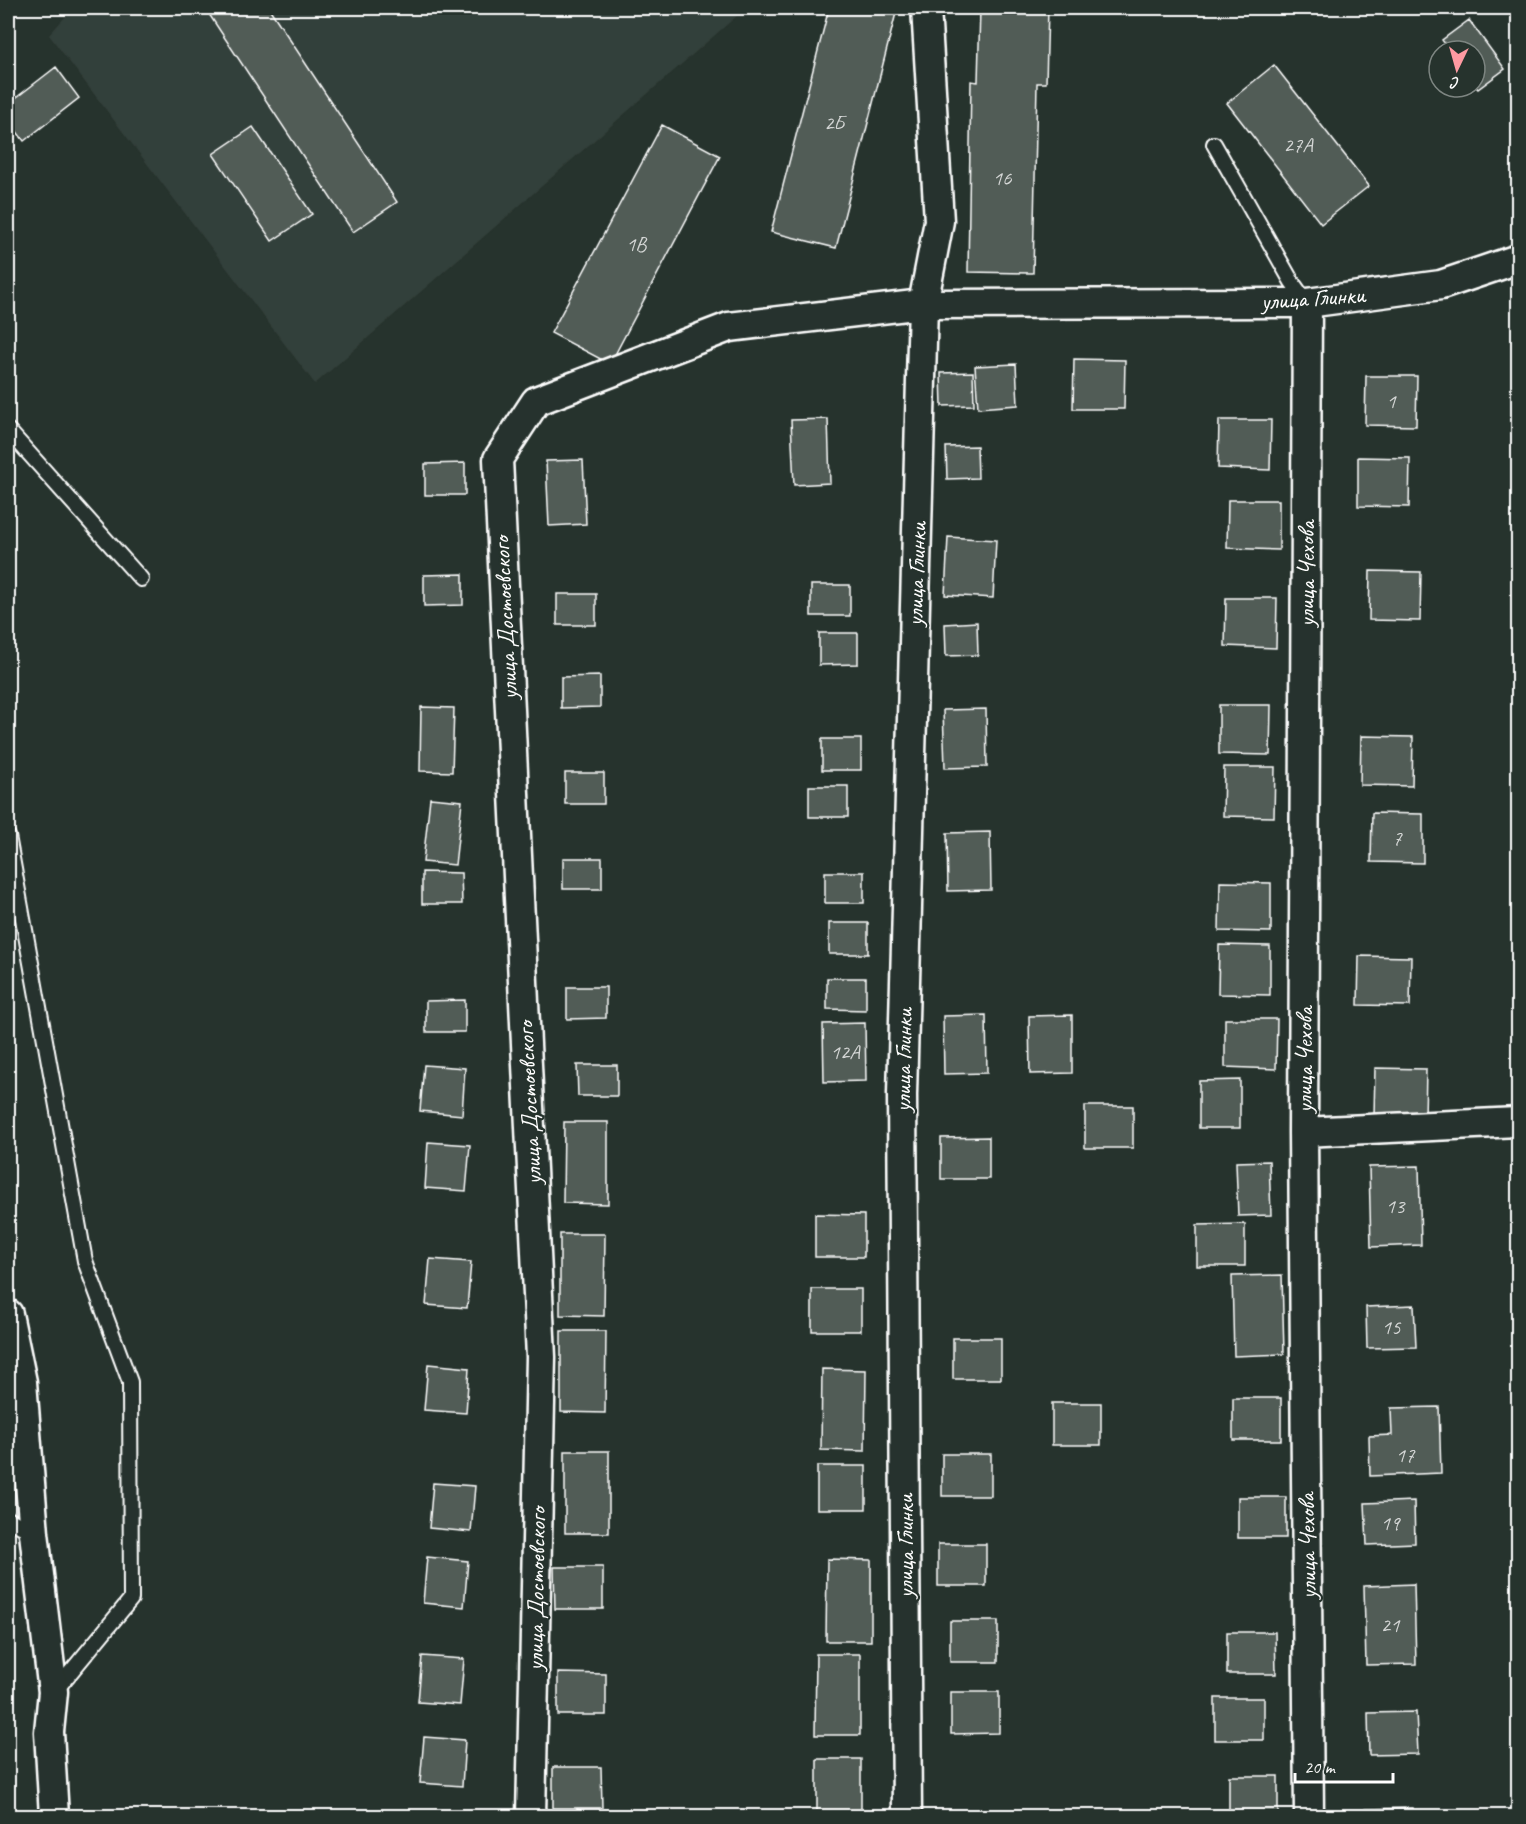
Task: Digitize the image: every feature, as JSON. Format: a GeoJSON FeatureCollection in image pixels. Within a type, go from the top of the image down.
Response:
{"type":"FeatureCollection","features":[{"type":"Feature","properties":{"kind":"street","name":"улица Глинки"},"geometry":{"type":"LineString","coordinates":[[907,1816],[902,1095],[923,304],[939,221],[926,8]]}},
{"type":"Feature","properties":{"kind":"street","name":"улица Глинки"},"geometry":{"type":"LineString","coordinates":[[536,401],[729,327],[923,304],[1307,303],[1441,285],[1518,259]]}},
{"type":"Feature","properties":{"kind":"street","name":"улица Чехова"},"geometry":{"type":"LineString","coordinates":[[1307,303],[1303,1132],[1309,1816]]}},
{"type":"Feature","properties":{"kind":"street","name":"улица Достоевского"},"geometry":{"type":"LineString","coordinates":[[531,1816],[541,1357],[498,459],[536,401]]}},
{"type":"Feature","properties":{"kind":"street"},"geometry":{"type":"LineString","coordinates":[[1303,1132],[1518,1122]]}},
{"type":"Feature","properties":{"kind":"street"},"geometry":{"type":"LineString","coordinates":[[8,1314],[22,1382],[34,1533],[53,1692],[50,1732],[54,1816]]}},
{"type":"Feature","properties":{"kind":"lane"},"geometry":{"type":"LineString","coordinates":[[1214,144],[1292,282],[1307,303]]}},
{"type":"Feature","properties":{"kind":"lane"},"geometry":{"type":"LineString","coordinates":[[8,430],[141,579]]}},
{"type":"Feature","properties":{"kind":"lane"},"geometry":{"type":"LineString","coordinates":[[8,836],[85,1261],[130,1382],[131,1599],[53,1692]]}},
{"type":"Feature","properties":{"kind":"lane"},"geometry":{"type":"LineString","coordinates":[[8,1519],[34,1533]]}},
{"type":"Feature","properties":{"kind":"shaded area"},"geometry":{"type":"Polygon","coordinates":[[[73,8],[746,8],[315,384],[49,35],[73,8]]]}},
{"type":"Feature","properties":{"kind":"building"},"geometry":{"type":"Polygon","coordinates":[[[205,8],[269,8],[397,202],[353,232],[205,8]]]}},
{"type":"Feature","properties":{"kind":"building"},"geometry":{"type":"Polygon","coordinates":[[[829,8],[873,8],[896,13],[836,248],[771,232],[829,8]]]}},
{"type":"Feature","properties":{"kind":"building"},"geometry":{"type":"Polygon","coordinates":[[[980,8],[1048,8],[1046,83],[1037,83],[1033,273],[968,272],[971,81],[978,82],[980,8]]]}},
{"type":"Feature","properties":{"kind":"building"},"geometry":{"type":"Polygon","coordinates":[[[1469,20],[1483,39],[1443,39],[1469,20]]]}},
{"type":"Feature","properties":{"kind":"building"},"geometry":{"type":"Polygon","coordinates":[[[1487,44],[1505,69],[1487,82],[1487,44]]]}},
{"type":"Feature","properties":{"kind":"building"},"geometry":{"type":"Polygon","coordinates":[[[1274,65],[1369,186],[1321,224],[1227,103],[1274,65]]]}},
{"type":"Feature","properties":{"kind":"building"},"geometry":{"type":"Polygon","coordinates":[[[56,67],[79,98],[24,141],[8,120],[8,104],[56,67]]]}},
{"type":"Feature","properties":{"kind":"building"},"geometry":{"type":"Polygon","coordinates":[[[662,125],[720,156],[610,364],[551,333],[662,125]]]}},
{"type":"Feature","properties":{"kind":"building"},"geometry":{"type":"Polygon","coordinates":[[[253,127],[312,214],[272,241],[213,154],[253,127]]]}},
{"type":"Feature","properties":{"kind":"building"},"geometry":{"type":"Polygon","coordinates":[[[1074,359],[1125,360],[1124,409],[1073,409],[1074,359]]]}},
{"type":"Feature","properties":{"kind":"building"},"geometry":{"type":"Polygon","coordinates":[[[1016,364],[1018,405],[978,408],[975,366],[1016,364]]]}},
{"type":"Feature","properties":{"kind":"building"},"geometry":{"type":"Polygon","coordinates":[[[973,372],[974,405],[942,406],[941,373],[973,372]]]}},
{"type":"Feature","properties":{"kind":"building"},"geometry":{"type":"Polygon","coordinates":[[[1366,376],[1417,376],[1416,426],[1365,425],[1366,376]]]}},
{"type":"Feature","properties":{"kind":"building"},"geometry":{"type":"Polygon","coordinates":[[[828,419],[830,483],[794,485],[791,420],[828,419]]]}},
{"type":"Feature","properties":{"kind":"building"},"geometry":{"type":"Polygon","coordinates":[[[1219,420],[1271,420],[1270,470],[1218,468],[1219,420]]]}},
{"type":"Feature","properties":{"kind":"building"},"geometry":{"type":"Polygon","coordinates":[[[977,446],[978,478],[947,479],[946,447],[977,446]]]}},
{"type":"Feature","properties":{"kind":"building"},"geometry":{"type":"Polygon","coordinates":[[[1358,457],[1410,458],[1409,507],[1358,506],[1358,457]]]}},
{"type":"Feature","properties":{"kind":"building"},"geometry":{"type":"Polygon","coordinates":[[[583,460],[586,524],[549,526],[546,461],[583,460]]]}},
{"type":"Feature","properties":{"kind":"building"},"geometry":{"type":"Polygon","coordinates":[[[465,463],[465,495],[425,495],[425,464],[465,463]]]}},
{"type":"Feature","properties":{"kind":"building"},"geometry":{"type":"Polygon","coordinates":[[[1228,500],[1279,500],[1279,550],[1227,548],[1228,500]]]}},
{"type":"Feature","properties":{"kind":"building"},"geometry":{"type":"Polygon","coordinates":[[[948,537],[996,540],[993,598],[945,595],[948,537]]]}},
{"type":"Feature","properties":{"kind":"building"},"geometry":{"type":"Polygon","coordinates":[[[1370,571],[1421,572],[1420,621],[1369,620],[1370,571]]]}},
{"type":"Feature","properties":{"kind":"building"},"geometry":{"type":"Polygon","coordinates":[[[463,574],[463,605],[424,606],[424,575],[463,574]]]}},
{"type":"Feature","properties":{"kind":"building"},"geometry":{"type":"Polygon","coordinates":[[[811,585],[850,585],[850,616],[811,616],[811,585]]]}},
{"type":"Feature","properties":{"kind":"building"},"geometry":{"type":"Polygon","coordinates":[[[557,594],[596,594],[596,625],[557,625],[557,594]]]}},
{"type":"Feature","properties":{"kind":"building"},"geometry":{"type":"Polygon","coordinates":[[[1226,598],[1277,598],[1276,648],[1225,646],[1226,598]]]}},
{"type":"Feature","properties":{"kind":"building"},"geometry":{"type":"Polygon","coordinates":[[[977,622],[978,655],[946,656],[945,624],[977,622]]]}},
{"type":"Feature","properties":{"kind":"building"},"geometry":{"type":"Polygon","coordinates":[[[819,633],[858,633],[858,664],[819,665],[819,633]]]}},
{"type":"Feature","properties":{"kind":"building"},"geometry":{"type":"Polygon","coordinates":[[[600,676],[600,707],[561,708],[561,677],[600,676]]]}},
{"type":"Feature","properties":{"kind":"building"},"geometry":{"type":"Polygon","coordinates":[[[1219,705],[1271,705],[1270,755],[1219,754],[1219,705]]]}},
{"type":"Feature","properties":{"kind":"building"},"geometry":{"type":"Polygon","coordinates":[[[421,707],[454,708],[452,772],[420,771],[421,707]]]}},
{"type":"Feature","properties":{"kind":"building"},"geometry":{"type":"Polygon","coordinates":[[[986,709],[987,767],[945,768],[943,710],[986,709]]]}},
{"type":"Feature","properties":{"kind":"building"},"geometry":{"type":"Polygon","coordinates":[[[1361,736],[1413,737],[1412,786],[1360,785],[1361,736]]]}},
{"type":"Feature","properties":{"kind":"building"},"geometry":{"type":"Polygon","coordinates":[[[822,739],[861,739],[861,770],[822,770],[822,739]]]}},
{"type":"Feature","properties":{"kind":"building"},"geometry":{"type":"Polygon","coordinates":[[[1224,767],[1275,767],[1274,817],[1223,816],[1224,767]]]}},
{"type":"Feature","properties":{"kind":"building"},"geometry":{"type":"Polygon","coordinates":[[[565,773],[604,773],[604,804],[565,804],[565,773]]]}},
{"type":"Feature","properties":{"kind":"building"},"geometry":{"type":"Polygon","coordinates":[[[809,786],[848,786],[848,817],[809,817],[809,786]]]}},
{"type":"Feature","properties":{"kind":"building"},"geometry":{"type":"Polygon","coordinates":[[[430,798],[462,801],[455,865],[423,862],[430,798]]]}},
{"type":"Feature","properties":{"kind":"building"},"geometry":{"type":"Polygon","coordinates":[[[1372,813],[1423,814],[1423,863],[1371,862],[1372,813]]]}},
{"type":"Feature","properties":{"kind":"building"},"geometry":{"type":"Polygon","coordinates":[[[990,832],[991,890],[948,891],[947,833],[990,832]]]}},
{"type":"Feature","properties":{"kind":"building"},"geometry":{"type":"Polygon","coordinates":[[[563,858],[602,858],[602,889],[563,889],[563,858]]]}},
{"type":"Feature","properties":{"kind":"building"},"geometry":{"type":"Polygon","coordinates":[[[422,872],[461,873],[462,904],[422,904],[422,872]]]}},
{"type":"Feature","properties":{"kind":"building"},"geometry":{"type":"Polygon","coordinates":[[[825,872],[864,872],[864,903],[825,903],[825,872]]]}},
{"type":"Feature","properties":{"kind":"building"},"geometry":{"type":"Polygon","coordinates":[[[1220,882],[1271,883],[1271,932],[1219,931],[1220,882]]]}},
{"type":"Feature","properties":{"kind":"building"},"geometry":{"type":"Polygon","coordinates":[[[829,923],[868,923],[868,954],[829,954],[829,923]]]}},
{"type":"Feature","properties":{"kind":"building"},"geometry":{"type":"Polygon","coordinates":[[[1219,945],[1270,946],[1270,995],[1218,994],[1219,945]]]}},
{"type":"Feature","properties":{"kind":"building"},"geometry":{"type":"Polygon","coordinates":[[[1359,956],[1411,957],[1410,1006],[1358,1005],[1359,956]]]}},
{"type":"Feature","properties":{"kind":"building"},"geometry":{"type":"Polygon","coordinates":[[[827,978],[866,978],[866,1010],[827,1009],[827,978]]]}},
{"type":"Feature","properties":{"kind":"building"},"geometry":{"type":"Polygon","coordinates":[[[567,987],[606,987],[606,1018],[567,1019],[567,987]]]}},
{"type":"Feature","properties":{"kind":"building"},"geometry":{"type":"Polygon","coordinates":[[[465,1000],[465,1032],[426,1032],[426,1001],[465,1000]]]}},
{"type":"Feature","properties":{"kind":"building"},"geometry":{"type":"Polygon","coordinates":[[[986,1015],[987,1073],[944,1074],[943,1016],[986,1015]]]}},
{"type":"Feature","properties":{"kind":"building"},"geometry":{"type":"Polygon","coordinates":[[[1072,1015],[1072,1073],[1030,1074],[1029,1016],[1072,1015]]]}},
{"type":"Feature","properties":{"kind":"building"},"geometry":{"type":"Polygon","coordinates":[[[1225,1019],[1277,1019],[1276,1069],[1225,1067],[1225,1019]]]}},
{"type":"Feature","properties":{"kind":"building"},"geometry":{"type":"Polygon","coordinates":[[[865,1023],[866,1081],[824,1082],[823,1024],[865,1023]]]}},
{"type":"Feature","properties":{"kind":"building"},"geometry":{"type":"Polygon","coordinates":[[[424,1065],[465,1068],[462,1115],[420,1111],[424,1065]]]}},
{"type":"Feature","properties":{"kind":"building"},"geometry":{"type":"Polygon","coordinates":[[[577,1065],[617,1065],[617,1096],[578,1096],[577,1065]]]}},
{"type":"Feature","properties":{"kind":"building"},"geometry":{"type":"Polygon","coordinates":[[[1375,1068],[1426,1069],[1425,1118],[1374,1117],[1375,1068]]]}},
{"type":"Feature","properties":{"kind":"building"},"geometry":{"type":"Polygon","coordinates":[[[1240,1080],[1240,1128],[1199,1128],[1199,1081],[1240,1080]]]}},
{"type":"Feature","properties":{"kind":"building"},"geometry":{"type":"Polygon","coordinates":[[[1085,1106],[1133,1106],[1133,1148],[1085,1148],[1085,1106]]]}},
{"type":"Feature","properties":{"kind":"building"},"geometry":{"type":"Polygon","coordinates":[[[564,1122],[608,1122],[608,1204],[563,1203],[564,1122]]]}},
{"type":"Feature","properties":{"kind":"building"},"geometry":{"type":"Polygon","coordinates":[[[989,1137],[989,1179],[941,1179],[941,1138],[989,1137]]]}},
{"type":"Feature","properties":{"kind":"building"},"geometry":{"type":"Polygon","coordinates":[[[428,1142],[470,1145],[466,1191],[425,1188],[428,1142]]]}},
{"type":"Feature","properties":{"kind":"building"},"geometry":{"type":"Polygon","coordinates":[[[1269,1161],[1271,1215],[1238,1216],[1236,1162],[1269,1161]]]}},
{"type":"Feature","properties":{"kind":"building"},"geometry":{"type":"Polygon","coordinates":[[[1419,1166],[1421,1245],[1371,1247],[1369,1167],[1419,1166]]]}},
{"type":"Feature","properties":{"kind":"building"},"geometry":{"type":"Polygon","coordinates":[[[815,1214],[864,1215],[864,1257],[815,1257],[815,1214]]]}},
{"type":"Feature","properties":{"kind":"building"},"geometry":{"type":"Polygon","coordinates":[[[1245,1224],[1245,1266],[1197,1266],[1197,1225],[1245,1224]]]}},
{"type":"Feature","properties":{"kind":"building"},"geometry":{"type":"Polygon","coordinates":[[[560,1234],[605,1234],[604,1316],[560,1315],[560,1234]]]}},
{"type":"Feature","properties":{"kind":"building"},"geometry":{"type":"Polygon","coordinates":[[[430,1259],[471,1262],[467,1308],[426,1305],[430,1259]]]}},
{"type":"Feature","properties":{"kind":"building"},"geometry":{"type":"Polygon","coordinates":[[[1282,1275],[1284,1354],[1234,1356],[1232,1276],[1282,1275]]]}},
{"type":"Feature","properties":{"kind":"building"},"geometry":{"type":"Polygon","coordinates":[[[812,1289],[861,1289],[861,1331],[812,1331],[812,1289]]]}},
{"type":"Feature","properties":{"kind":"building"},"geometry":{"type":"Polygon","coordinates":[[[1414,1305],[1416,1347],[1367,1348],[1366,1307],[1414,1305]]]}},
{"type":"Feature","properties":{"kind":"building"},"geometry":{"type":"Polygon","coordinates":[[[561,1331],[606,1331],[605,1413],[561,1412],[561,1331]]]}},
{"type":"Feature","properties":{"kind":"building"},"geometry":{"type":"Polygon","coordinates":[[[953,1338],[1001,1338],[1001,1379],[953,1379],[953,1338]]]}},
{"type":"Feature","properties":{"kind":"building"},"geometry":{"type":"Polygon","coordinates":[[[428,1364],[469,1368],[466,1413],[424,1410],[428,1364]]]}},
{"type":"Feature","properties":{"kind":"building"},"geometry":{"type":"Polygon","coordinates":[[[822,1369],[866,1370],[865,1451],[821,1450],[822,1369]]]}},
{"type":"Feature","properties":{"kind":"building"},"geometry":{"type":"Polygon","coordinates":[[[1233,1398],[1281,1398],[1281,1440],[1233,1440],[1233,1398]]]}},
{"type":"Feature","properties":{"kind":"building"},"geometry":{"type":"Polygon","coordinates":[[[1052,1403],[1101,1403],[1101,1445],[1052,1445],[1052,1403]]]}},
{"type":"Feature","properties":{"kind":"building"},"geometry":{"type":"Polygon","coordinates":[[[1439,1407],[1441,1473],[1370,1476],[1369,1436],[1392,1435],[1391,1408],[1439,1407]]]}},
{"type":"Feature","properties":{"kind":"building"},"geometry":{"type":"Polygon","coordinates":[[[565,1451],[609,1451],[609,1533],[565,1533],[565,1451]]]}},
{"type":"Feature","properties":{"kind":"building"},"geometry":{"type":"Polygon","coordinates":[[[942,1454],[991,1454],[991,1496],[942,1496],[942,1454]]]}},
{"type":"Feature","properties":{"kind":"building"},"geometry":{"type":"Polygon","coordinates":[[[817,1466],[866,1466],[866,1509],[817,1509],[817,1466]]]}},
{"type":"Feature","properties":{"kind":"building"},"geometry":{"type":"Polygon","coordinates":[[[433,1483],[475,1486],[471,1532],[429,1528],[433,1483]]]}},
{"type":"Feature","properties":{"kind":"building"},"geometry":{"type":"Polygon","coordinates":[[[1238,1497],[1286,1497],[1286,1538],[1238,1538],[1238,1497]]]}},
{"type":"Feature","properties":{"kind":"building"},"geometry":{"type":"Polygon","coordinates":[[[1414,1501],[1415,1543],[1367,1545],[1365,1503],[1414,1501]]]}},
{"type":"Feature","properties":{"kind":"building"},"geometry":{"type":"Polygon","coordinates":[[[938,1544],[986,1544],[986,1586],[938,1586],[938,1544]]]}},
{"type":"Feature","properties":{"kind":"building"},"geometry":{"type":"Polygon","coordinates":[[[427,1557],[468,1561],[464,1607],[423,1603],[427,1557]]]}},
{"type":"Feature","properties":{"kind":"building"},"geometry":{"type":"Polygon","coordinates":[[[827,1559],[871,1560],[871,1641],[826,1641],[827,1559]]]}},
{"type":"Feature","properties":{"kind":"building"},"geometry":{"type":"Polygon","coordinates":[[[554,1567],[603,1567],[603,1609],[555,1609],[554,1567]]]}},
{"type":"Feature","properties":{"kind":"building"},"geometry":{"type":"Polygon","coordinates":[[[1414,1584],[1416,1664],[1366,1665],[1364,1586],[1414,1584]]]}},
{"type":"Feature","properties":{"kind":"building"},"geometry":{"type":"Polygon","coordinates":[[[950,1621],[998,1621],[998,1662],[950,1662],[950,1621]]]}},
{"type":"Feature","properties":{"kind":"building"},"geometry":{"type":"Polygon","coordinates":[[[1227,1632],[1275,1632],[1276,1674],[1227,1674],[1227,1632]]]}},
{"type":"Feature","properties":{"kind":"building"},"geometry":{"type":"Polygon","coordinates":[[[816,1654],[860,1654],[860,1735],[815,1735],[816,1654]]]}},
{"type":"Feature","properties":{"kind":"building"},"geometry":{"type":"Polygon","coordinates":[[[422,1656],[464,1659],[460,1705],[418,1702],[422,1656]]]}},
{"type":"Feature","properties":{"kind":"building"},"geometry":{"type":"Polygon","coordinates":[[[558,1673],[606,1674],[606,1715],[558,1715],[558,1673]]]}},
{"type":"Feature","properties":{"kind":"building"},"geometry":{"type":"Polygon","coordinates":[[[951,1692],[999,1692],[999,1733],[951,1734],[951,1692]]]}},
{"type":"Feature","properties":{"kind":"building"},"geometry":{"type":"Polygon","coordinates":[[[1215,1698],[1264,1698],[1264,1740],[1215,1740],[1215,1698]]]}},
{"type":"Feature","properties":{"kind":"building"},"geometry":{"type":"Polygon","coordinates":[[[1416,1712],[1418,1754],[1369,1755],[1368,1713],[1416,1712]]]}},
{"type":"Feature","properties":{"kind":"building"},"geometry":{"type":"Polygon","coordinates":[[[424,1737],[465,1740],[462,1786],[420,1783],[424,1737]]]}},
{"type":"Feature","properties":{"kind":"building"},"geometry":{"type":"Polygon","coordinates":[[[817,1759],[861,1759],[861,1816],[817,1816],[817,1759]]]}},
{"type":"Feature","properties":{"kind":"building"},"geometry":{"type":"Polygon","coordinates":[[[553,1767],[601,1767],[602,1808],[553,1808],[553,1767]]]}},
{"type":"Feature","properties":{"kind":"building"},"geometry":{"type":"Polygon","coordinates":[[[1229,1776],[1278,1776],[1278,1816],[1229,1816],[1229,1776]]]}},
{"type":"Feature","properties":{"kind":"building"},"geometry":{"type":"Polygon","coordinates":[[[1413,1808],[1414,1816],[1365,1816],[1365,1809],[1413,1808]]]}}]}
